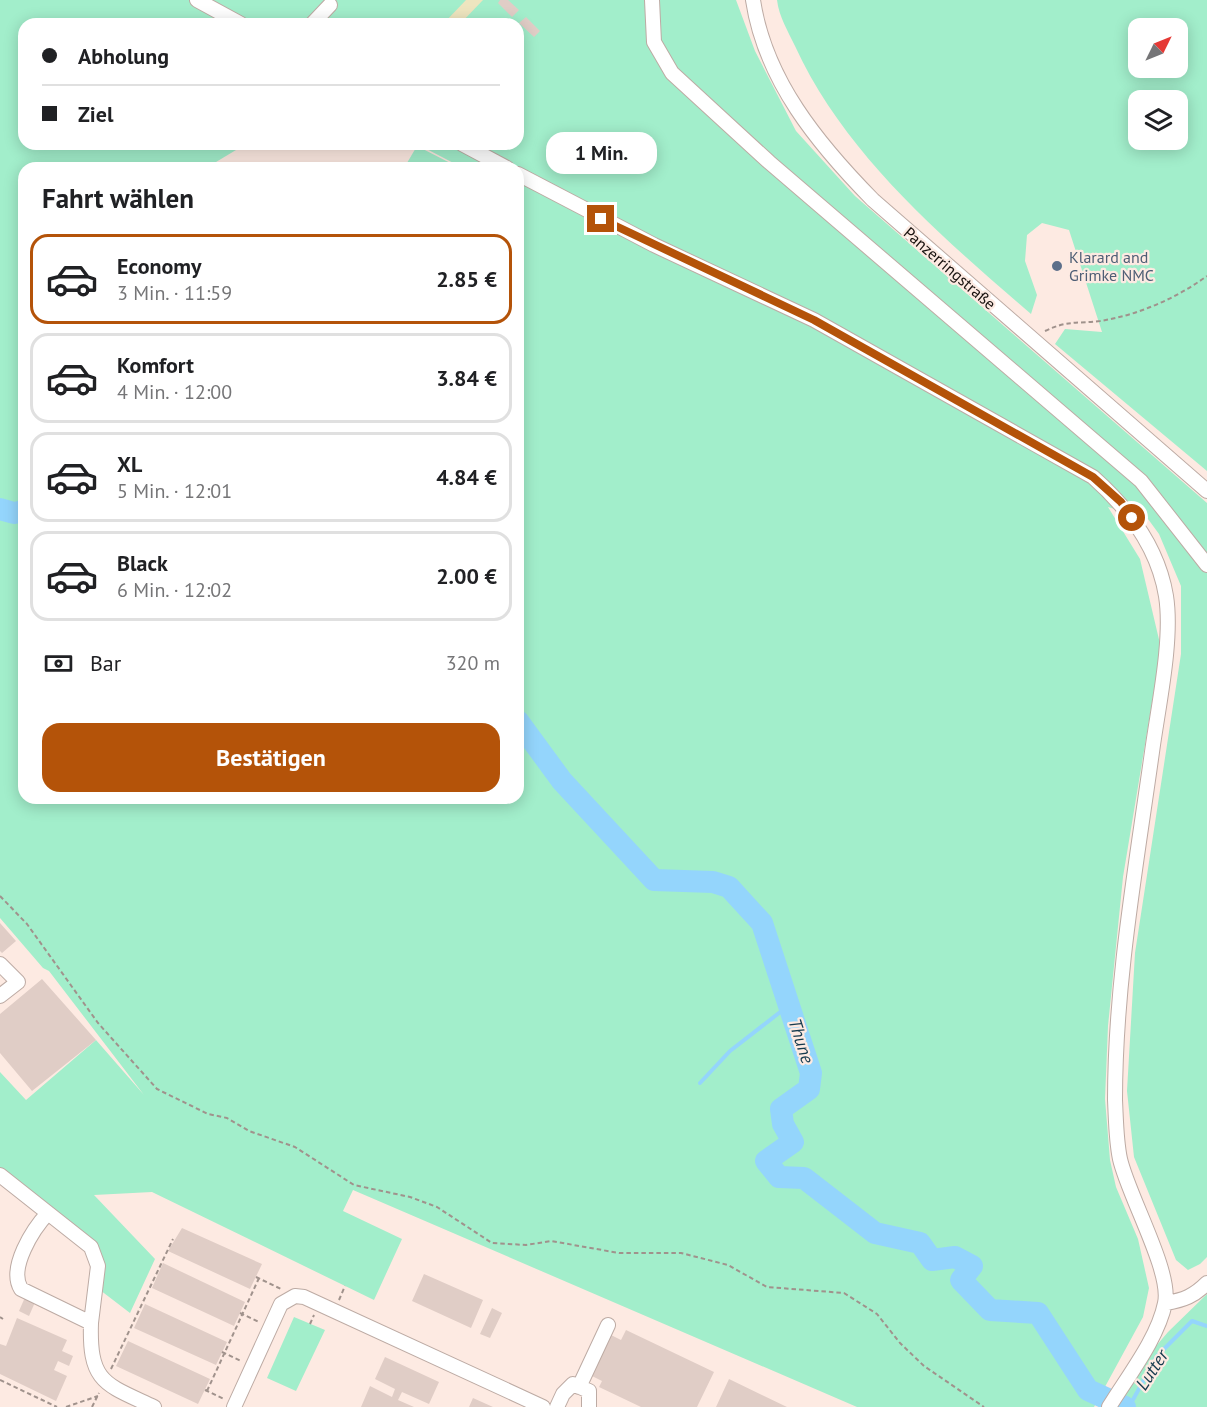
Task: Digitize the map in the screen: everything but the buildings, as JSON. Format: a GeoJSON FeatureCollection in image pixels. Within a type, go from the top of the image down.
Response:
{"type":"FeatureCollection","features":[{"type":"Feature","properties":{"kind":"street"},"geometry":{"type":"LineString","coordinates":[[197,0],[230,18]]}},
{"type":"Feature","properties":{"kind":"street"},"geometry":{"type":"LineString","coordinates":[[652,0],[654,42],[672,73],[769,162],[1141,481],[1207,565]]}},
{"type":"Feature","properties":{"kind":"street","name":"Panzerringstraße"},"geometry":{"type":"LineString","coordinates":[[753,0],[775,70],[790,100],[822,144],[873,200],[1207,491]]}},
{"type":"Feature","properties":{"kind":"street"},"geometry":{"type":"LineString","coordinates":[[318,18],[330,5]]}},
{"type":"Feature","properties":{"kind":"street"},"geometry":{"type":"LineString","coordinates":[[473,150],[496,162]]}},
{"type":"Feature","properties":{"kind":"street"},"geometry":{"type":"LineString","coordinates":[[524,177],[654,246],[814,320],[1093,477],[1121,502],[1153,550],[1166,596],[1166,649],[1124,952],[1115,1099],[1120,1159],[1135,1206],[1160,1266],[1166,1303],[1147,1346],[1109,1407]]}},
{"type":"Feature","properties":{"kind":"street"},"geometry":{"type":"LineString","coordinates":[[0,964],[18,982],[0,996]]}},
{"type":"Feature","properties":{"kind":"street"},"geometry":{"type":"LineString","coordinates":[[0,1175],[91,1247],[98,1266],[91,1323],[92,1360],[105,1382],[154,1407]]}},
{"type":"Feature","properties":{"kind":"street"},"geometry":{"type":"LineString","coordinates":[[48,1213],[38,1223],[24,1252],[17,1270],[16,1281],[21,1289],[91,1323]]}},
{"type":"Feature","properties":{"kind":"street"},"geometry":{"type":"LineString","coordinates":[[1166,1303],[1189,1298],[1207,1283]]}},
{"type":"Feature","properties":{"kind":"street"},"geometry":{"type":"LineString","coordinates":[[234,1405],[282,1304],[288,1299],[304,1297],[543,1407]]}},
{"type":"Feature","properties":{"kind":"street"},"geometry":{"type":"LineString","coordinates":[[579,1386],[608,1325]]}},
{"type":"Feature","properties":{"kind":"street"},"geometry":{"type":"LineString","coordinates":[[557,1407],[563,1394],[573,1384],[589,1391],[589,1407]]}},
{"type":"Feature","properties":{"kind":"path"},"geometry":{"type":"LineString","coordinates":[[1031,339],[1062,323],[1099,321],[1163,303],[1207,276]]}},
{"type":"Feature","properties":{"kind":"path"},"geometry":{"type":"LineString","coordinates":[[0,896],[27,924],[98,1023],[157,1089],[208,1114],[227,1118],[258,1135],[295,1146],[354,1185],[410,1197],[437,1207],[492,1243],[526,1245],[551,1241],[620,1253],[681,1253],[728,1265],[767,1287],[844,1293],[877,1314],[900,1343],[924,1366],[984,1407]]}},
{"type":"Feature","properties":{"kind":"path"},"geometry":{"type":"LineString","coordinates":[[92,1407],[173,1239]]}},
{"type":"Feature","properties":{"kind":"path"},"geometry":{"type":"LineString","coordinates":[[234,1405],[206,1390],[257,1278],[282,1289],[288,1299]]}},
{"type":"Feature","properties":{"kind":"path"},"geometry":{"type":"LineString","coordinates":[[241,1314],[271,1326]]}},
{"type":"Feature","properties":{"kind":"path"},"geometry":{"type":"LineString","coordinates":[[223,1353],[252,1366]]}},
{"type":"Feature","properties":{"kind":"path"},"geometry":{"type":"LineString","coordinates":[[0,1380],[57,1407]]}},
{"type":"Feature","properties":{"kind":"path"},"geometry":{"type":"LineString","coordinates":[[66,1407],[98,1396]]}},
{"type":"Feature","properties":{"kind":"green space"},"geometry":{"type":"Polygon","coordinates":[[[0,0],[736,0],[755,51],[796,131],[855,196],[1207,503],[1207,1257],[1200,1264],[1188,1270],[1176,1260],[1134,1157],[1127,1091],[1135,953],[1181,654],[1181,586],[1159,534],[1148,519],[1108,507],[1140,559],[1161,648],[1123,877],[1108,1026],[1105,1099],[1110,1160],[1116,1187],[1138,1239],[1149,1288],[1143,1317],[1094,1407],[857,1407],[353,1190],[343,1211],[402,1239],[374,1300],[152,1192],[94,1195],[155,1259],[130,1313],[100,1290],[95,1247],[0,1171],[0,1072],[26,1100],[96,1040],[144,1095],[49,971],[43,968],[0,918],[0,0]]]}},
{"type":"Feature","properties":{"kind":"green space"},"geometry":{"type":"Polygon","coordinates":[[[777,0],[1207,0],[1207,471],[1055,344],[1065,329],[1102,332],[1069,230],[1042,223],[1027,235],[1025,261],[1037,295],[1031,314],[930,224],[868,158],[840,123],[816,86],[782,18],[777,0]]]}},
{"type":"Feature","properties":{"kind":"green space"},"geometry":{"type":"Polygon","coordinates":[[[415,150],[425,150],[448,162],[408,162],[415,150]]]}},
{"type":"Feature","properties":{"kind":"green space"},"geometry":{"type":"Polygon","coordinates":[[[1207,1294],[1207,1407],[1118,1407],[1139,1366],[1168,1332],[1207,1294]]]}},
{"type":"Feature","properties":{"kind":"green space"},"geometry":{"type":"Polygon","coordinates":[[[294,1317],[325,1330],[296,1391],[267,1378],[294,1317]]]}},
{"type":"Feature","properties":{"kind":"sand"},"geometry":{"type":"Polygon","coordinates":[[[466,0],[483,0],[466,18],[449,18],[466,0]]]}},
{"type":"Feature","properties":{"kind":"waterway","name":"Thune"},"geometry":{"type":"LineString","coordinates":[[0,509],[18,512]]}},
{"type":"Feature","properties":{"kind":"waterway","name":"Thune"},"geometry":{"type":"LineString","coordinates":[[524,729],[562,781],[654,880],[713,882],[729,887],[762,923],[811,1073],[809,1089],[781,1109],[783,1124],[793,1142],[766,1161],[779,1177],[804,1178],[875,1233],[920,1243],[932,1260],[955,1257],[972,1266],[961,1280],[990,1310],[1038,1313],[1088,1390],[1125,1407]]}},
{"type":"Feature","properties":{"kind":"waterway"},"geometry":{"type":"LineString","coordinates":[[700,1083],[730,1051],[788,1006]]}},
{"type":"Feature","properties":{"kind":"waterway","name":"Lutter"},"geometry":{"type":"LineString","coordinates":[[1129,1407],[1157,1356],[1192,1321],[1207,1326]]}},
{"type":"Feature","properties":{"kind":"place","name":"Klarard and Grimke NMC"},"geometry":{"type":"Point","coordinates":[1057,266]}},
{"type":"Feature","properties":{"kind":"route"},"geometry":{"type":"LineString","coordinates":[[601,219],[654,246],[774,299],[1093,477],[1121,502],[1132,518]]}}]}
